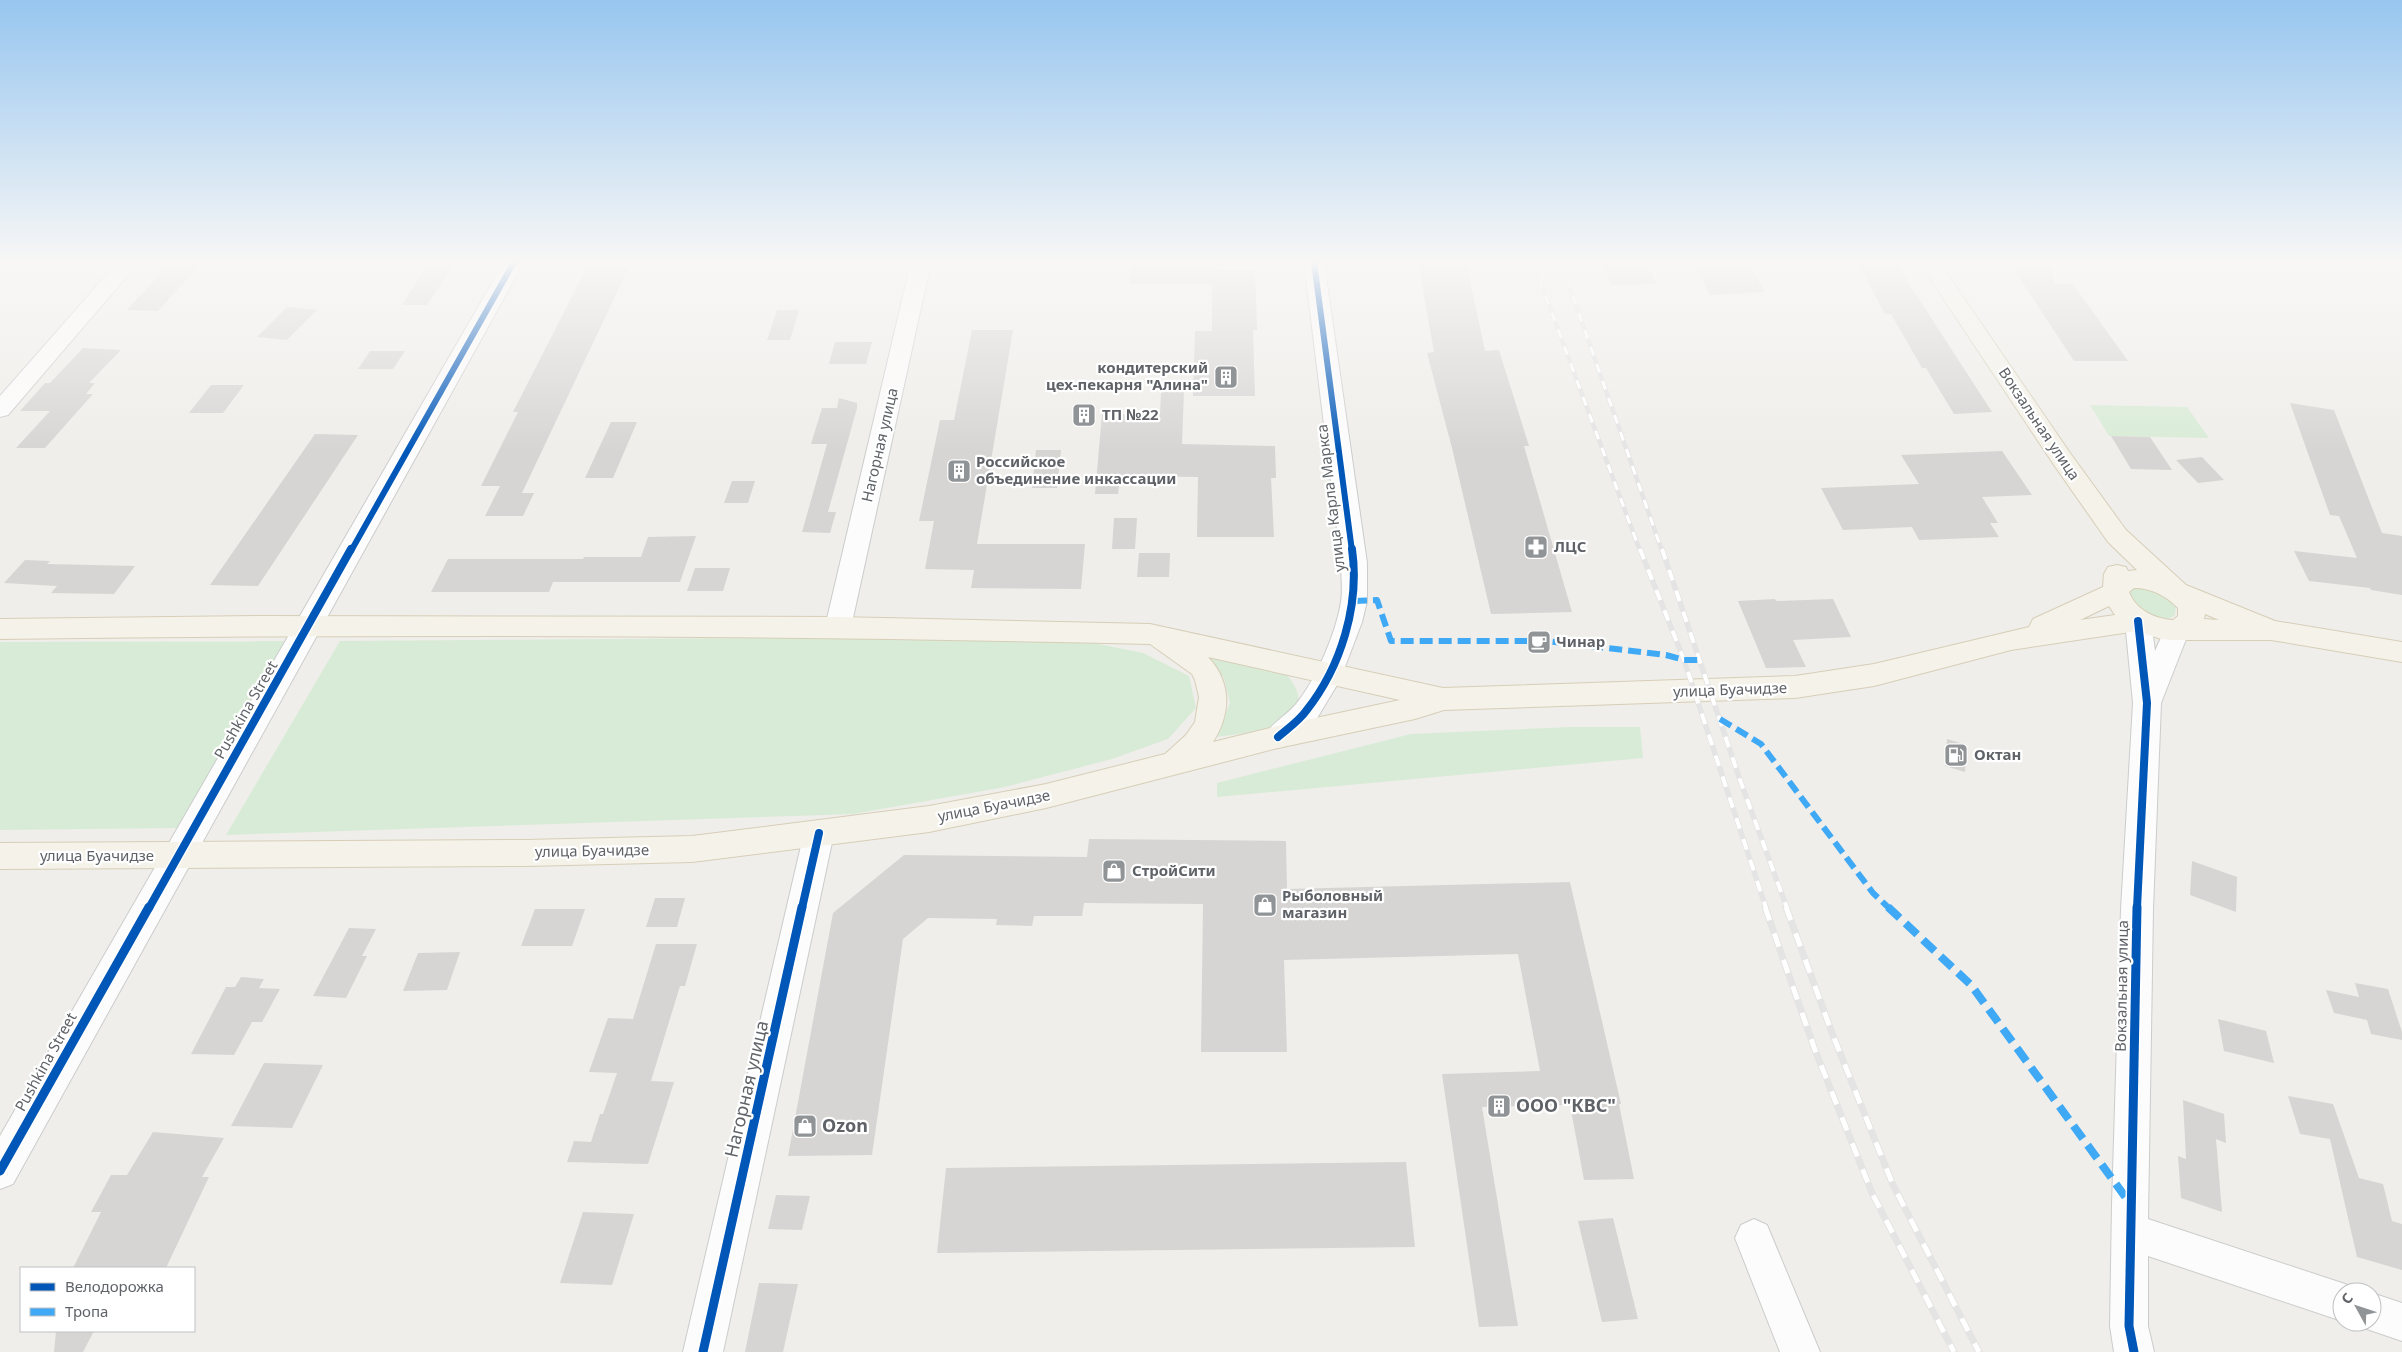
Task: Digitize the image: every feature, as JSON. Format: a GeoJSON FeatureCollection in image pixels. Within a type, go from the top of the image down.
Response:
{"type":"FeatureCollection","features":[{"type":"Feature","properties":{"kind":"main road","name":"Вокзальная улица"},"geometry":{"type":"LineString","coordinates":[[1972,325],[2116,536],[2177,592]]}},
{"type":"Feature","properties":{"kind":"main road"},"geometry":{"type":"LineString","coordinates":[[2116,536],[2116,592],[2121,607],[2138,621],[2158,628],[2271,630],[2402,652]]}},
{"type":"Feature","properties":{"kind":"main road"},"geometry":{"type":"LineString","coordinates":[[2011,640],[2116,592],[2118,586],[2124,581],[2144,579],[2167,586],[2177,592],[2271,630]]}},
{"type":"Feature","properties":{"kind":"main road"},"geometry":{"type":"LineString","coordinates":[[2177,592],[2185,599],[2192,614],[2185,626],[2177,629]]}},
{"type":"Feature","properties":{"kind":"main road"},"geometry":{"type":"LineString","coordinates":[[2011,640],[2138,621]]}},
{"type":"Feature","properties":{"kind":"main road","name":"улица Буачидзе"},"geometry":{"type":"LineString","coordinates":[[0,630],[310,626],[838,627],[1150,634],[1330,672],[1444,699],[1795,687],[1874,675],[2011,640]]}},
{"type":"Feature","properties":{"kind":"main road","name":"улица Буачидзе"},"geometry":{"type":"LineString","coordinates":[[1150,634],[1187,654],[1205,672],[1214,695],[1213,714],[1202,737],[1175,762]]}},
{"type":"Feature","properties":{"kind":"main road","name":"улица Буачидзе"},"geometry":{"type":"LineString","coordinates":[[0,856],[178,856],[692,849],[929,819],[1046,796],[1175,762],[1415,708],[1444,699]]}},
{"type":"Feature","properties":{"kind":"street"},"geometry":{"type":"LineString","coordinates":[[0,410],[74,325]]}},
{"type":"Feature","properties":{"kind":"street","name":"Pushkina Street"},"geometry":{"type":"LineString","coordinates":[[0,1171],[479,325]]}},
{"type":"Feature","properties":{"kind":"street","name":"Нагорная улица"},"geometry":{"type":"LineString","coordinates":[[838,627],[907,325]]}},
{"type":"Feature","properties":{"kind":"street","name":"улица Карла Маркса"},"geometry":{"type":"LineString","coordinates":[[1278,738],[1306,712],[1330,672],[1349,622],[1354,601],[1354,563],[1322,325]]}},
{"type":"Feature","properties":{"kind":"street","name":"Вокзальная улица"},"geometry":{"type":"LineString","coordinates":[[2134,1352],[2130,1326],[2137,909],[2147,703],[2138,621]]}},
{"type":"Feature","properties":{"kind":"street","name":"Вокзальная улица"},"geometry":{"type":"LineString","coordinates":[[2147,703],[2177,629]]}},
{"type":"Feature","properties":{"kind":"street","name":"Нагорная улица"},"geometry":{"type":"LineString","coordinates":[[704,1352],[819,833]]}},
{"type":"Feature","properties":{"kind":"street"},"geometry":{"type":"LineString","coordinates":[[2131,1232],[2332,1299]]}},
{"type":"Feature","properties":{"kind":"street"},"geometry":{"type":"LineString","coordinates":[[1754,1238],[1800,1352]]}},
{"type":"Feature","properties":{"kind":"street"},"geometry":{"type":"LineString","coordinates":[[2382,1315],[2402,1322]]}},
{"type":"Feature","properties":{"kind":"green space"},"geometry":{"type":"Polygon","coordinates":[[[2090,405],[2187,407],[2209,438],[2109,436],[2090,405]]]}},
{"type":"Feature","properties":{"kind":"green space"},"geometry":{"type":"Polygon","coordinates":[[[2135,586],[2159,590],[2176,605],[2175,615],[2162,620],[2143,612],[2127,598],[2129,589],[2135,586]]]}},
{"type":"Feature","properties":{"kind":"green space"},"geometry":{"type":"Polygon","coordinates":[[[894,637],[1074,639],[1143,653],[1189,676],[1196,708],[1168,739],[1112,759],[1005,787],[853,814],[226,835],[340,641],[894,637]]]}},
{"type":"Feature","properties":{"kind":"green space"},"geometry":{"type":"Polygon","coordinates":[[[293,641],[179,828],[0,830],[0,642],[293,641]]]}},
{"type":"Feature","properties":{"kind":"green space"},"geometry":{"type":"Polygon","coordinates":[[[1206,657],[1287,675],[1297,692],[1298,706],[1291,716],[1279,724],[1246,733],[1216,737],[1230,703],[1224,678],[1206,657]]]}},
{"type":"Feature","properties":{"kind":"green space"},"geometry":{"type":"Polygon","coordinates":[[[1571,727],[1640,727],[1643,758],[1217,797],[1217,783],[1411,734],[1571,727]]]}},
{"type":"Feature","properties":{"kind":"building"},"geometry":{"type":"Polygon","coordinates":[[[269,325],[302,325],[287,340],[257,337],[269,325]]]}},
{"type":"Feature","properties":{"kind":"building"},"geometry":{"type":"Polygon","coordinates":[[[557,325],[601,325],[522,493],[534,493],[523,516],[485,516],[500,486],[481,486],[518,412],[513,412],[557,325]]]}},
{"type":"Feature","properties":{"kind":"building"},"geometry":{"type":"Polygon","coordinates":[[[772,325],[794,325],[790,340],[767,340],[772,325]]]}},
{"type":"Feature","properties":{"kind":"building"},"geometry":{"type":"Polygon","coordinates":[[[1212,325],[1257,325],[1257,330],[1253,330],[1255,396],[1193,396],[1195,331],[1212,331],[1212,325]]]}},
{"type":"Feature","properties":{"kind":"building"},"geometry":{"type":"Polygon","coordinates":[[[1429,325],[1479,325],[1485,351],[1499,350],[1529,446],[1524,446],[1572,612],[1491,614],[1452,448],[1427,353],[1434,352],[1429,325]]]}},
{"type":"Feature","properties":{"kind":"building"},"geometry":{"type":"Polygon","coordinates":[[[1897,325],[1936,325],[1992,412],[1954,414],[1926,368],[1922,368],[1897,325]]]}},
{"type":"Feature","properties":{"kind":"building"},"geometry":{"type":"Polygon","coordinates":[[[2050,325],[2102,325],[2128,361],[2074,361],[2050,325]]]}},
{"type":"Feature","properties":{"kind":"building"},"geometry":{"type":"Polygon","coordinates":[[[972,330],[1013,330],[977,544],[1085,544],[1081,589],[971,588],[974,570],[925,569],[934,521],[919,521],[940,420],[954,420],[972,330]]]}},
{"type":"Feature","properties":{"kind":"building"},"geometry":{"type":"Polygon","coordinates":[[[835,342],[872,342],[866,364],[829,364],[835,342]]]}},
{"type":"Feature","properties":{"kind":"building"},"geometry":{"type":"Polygon","coordinates":[[[83,348],[121,350],[89,383],[95,383],[86,394],[93,394],[45,448],[16,448],[50,411],[20,411],[45,383],[50,383],[83,348]]]}},
{"type":"Feature","properties":{"kind":"building"},"geometry":{"type":"Polygon","coordinates":[[[370,351],[405,351],[393,369],[358,369],[370,351]]]}},
{"type":"Feature","properties":{"kind":"building"},"geometry":{"type":"Polygon","coordinates":[[[211,385],[244,385],[223,413],[189,413],[211,385]]]}},
{"type":"Feature","properties":{"kind":"building"},"geometry":{"type":"Polygon","coordinates":[[[1161,392],[1184,392],[1182,444],[1275,446],[1276,478],[1271,478],[1274,537],[1197,537],[1198,477],[1120,476],[1118,494],[1095,494],[1102,414],[1160,414],[1161,392]]]}},
{"type":"Feature","properties":{"kind":"building"},"geometry":{"type":"Polygon","coordinates":[[[839,398],[857,403],[857,408],[828,512],[836,512],[830,533],[802,532],[827,444],[811,444],[822,408],[837,408],[839,398]]]}},
{"type":"Feature","properties":{"kind":"building"},"geometry":{"type":"Polygon","coordinates":[[[2290,403],[2334,410],[2382,533],[2402,536],[2402,595],[2371,590],[2370,588],[2309,581],[2294,551],[2357,558],[2339,516],[2330,515],[2290,403]]]}},
{"type":"Feature","properties":{"kind":"building"},"geometry":{"type":"Polygon","coordinates":[[[611,422],[637,422],[613,478],[585,478],[611,422]]]}},
{"type":"Feature","properties":{"kind":"building"},"geometry":{"type":"Polygon","coordinates":[[[315,434],[358,435],[258,586],[210,585],[315,434]]]}},
{"type":"Feature","properties":{"kind":"building"},"geometry":{"type":"Polygon","coordinates":[[[2111,436],[2150,437],[2172,470],[2131,469],[2111,436]]]}},
{"type":"Feature","properties":{"kind":"building"},"geometry":{"type":"Polygon","coordinates":[[[1036,450],[1061,450],[1057,488],[1032,488],[1036,450]]]}},
{"type":"Feature","properties":{"kind":"building"},"geometry":{"type":"Polygon","coordinates":[[[2002,451],[2032,495],[1982,497],[1998,523],[1990,523],[1999,537],[1919,540],[1912,527],[1843,530],[1821,488],[1919,484],[1901,455],[2002,451]]]}},
{"type":"Feature","properties":{"kind":"building"},"geometry":{"type":"Polygon","coordinates":[[[2202,457],[2224,480],[2198,483],[2176,460],[2202,457]]]}},
{"type":"Feature","properties":{"kind":"building"},"geometry":{"type":"Polygon","coordinates":[[[732,481],[755,481],[748,503],[724,503],[732,481]]]}},
{"type":"Feature","properties":{"kind":"building"},"geometry":{"type":"Polygon","coordinates":[[[1114,518],[1137,518],[1135,549],[1112,549],[1114,518]]]}},
{"type":"Feature","properties":{"kind":"building"},"geometry":{"type":"Polygon","coordinates":[[[696,536],[680,582],[553,582],[549,592],[431,592],[448,559],[641,557],[648,537],[696,536]]]}},
{"type":"Feature","properties":{"kind":"building"},"geometry":{"type":"Polygon","coordinates":[[[1139,553],[1170,553],[1169,577],[1137,577],[1139,553]]]}},
{"type":"Feature","properties":{"kind":"building"},"geometry":{"type":"Polygon","coordinates":[[[25,560],[50,561],[47,564],[135,566],[114,594],[51,593],[57,586],[4,583],[25,560]]]}},
{"type":"Feature","properties":{"kind":"building"},"geometry":{"type":"Polygon","coordinates":[[[695,568],[730,568],[723,591],[687,591],[695,568]]]}},
{"type":"Feature","properties":{"kind":"building"},"geometry":{"type":"Polygon","coordinates":[[[1775,599],[1776,601],[1833,599],[1851,637],[1793,640],[1806,667],[1766,668],[1738,601],[1775,599]]]}},
{"type":"Feature","properties":{"kind":"building","name":"Октан"},"geometry":{"type":"Polygon","coordinates":[[[1947,739],[1967,745],[1965,772],[1945,766],[1947,739]]]}},
{"type":"Feature","properties":{"kind":"building"},"geometry":{"type":"Polygon","coordinates":[[[1089,839],[1286,841],[1287,889],[1570,882],[1621,1104],[1619,1104],[1634,1179],[1584,1180],[1570,1105],[1482,1107],[1518,1326],[1479,1327],[1442,1074],[1540,1071],[1518,954],[1284,960],[1287,1052],[1201,1052],[1203,904],[1084,903],[1082,916],[1034,916],[1032,926],[996,925],[997,919],[928,918],[903,939],[872,1155],[788,1156],[833,913],[904,855],[1087,857],[1089,839]]]}},
{"type":"Feature","properties":{"kind":"building"},"geometry":{"type":"Polygon","coordinates":[[[2192,861],[2237,877],[2236,912],[2190,895],[2192,861]]]}},
{"type":"Feature","properties":{"kind":"building"},"geometry":{"type":"Polygon","coordinates":[[[655,898],[685,898],[677,927],[646,927],[655,898]]]}},
{"type":"Feature","properties":{"kind":"building"},"geometry":{"type":"Polygon","coordinates":[[[535,909],[585,909],[572,946],[521,946],[535,909]]]}},
{"type":"Feature","properties":{"kind":"building"},"geometry":{"type":"Polygon","coordinates":[[[349,928],[376,929],[362,956],[367,956],[346,998],[313,996],[349,928]]]}},
{"type":"Feature","properties":{"kind":"building"},"geometry":{"type":"Polygon","coordinates":[[[656,944],[697,944],[685,986],[680,986],[651,1081],[674,1082],[648,1164],[567,1162],[574,1141],[591,1142],[617,1073],[589,1072],[608,1018],[633,1019],[656,944]]]}},
{"type":"Feature","properties":{"kind":"building"},"geometry":{"type":"Polygon","coordinates":[[[460,952],[447,990],[403,991],[418,953],[460,952]]]}},
{"type":"Feature","properties":{"kind":"building"},"geometry":{"type":"Polygon","coordinates":[[[241,977],[264,979],[259,988],[280,989],[262,1022],[252,1022],[234,1055],[191,1054],[226,987],[235,987],[241,977]]]}},
{"type":"Feature","properties":{"kind":"building"},"geometry":{"type":"Polygon","coordinates":[[[2355,983],[2388,989],[2402,1032],[2402,1040],[2371,1034],[2367,1020],[2334,1013],[2326,990],[2359,997],[2355,983]]]}},
{"type":"Feature","properties":{"kind":"building"},"geometry":{"type":"Polygon","coordinates":[[[2218,1019],[2266,1031],[2274,1063],[2224,1051],[2218,1019]]]}},
{"type":"Feature","properties":{"kind":"building"},"geometry":{"type":"Polygon","coordinates":[[[264,1063],[323,1065],[292,1128],[231,1126],[264,1063]]]}},
{"type":"Feature","properties":{"kind":"building"},"geometry":{"type":"Polygon","coordinates":[[[2288,1096],[2333,1104],[2359,1178],[2383,1184],[2392,1221],[2402,1224],[2402,1270],[2357,1257],[2330,1139],[2300,1134],[2288,1096]]]}},
{"type":"Feature","properties":{"kind":"building"},"geometry":{"type":"Polygon","coordinates":[[[2183,1100],[2224,1114],[2226,1143],[2216,1139],[2222,1212],[2181,1198],[2178,1156],[2186,1159],[2183,1100]]]}},
{"type":"Feature","properties":{"kind":"building"},"geometry":{"type":"Polygon","coordinates":[[[153,1132],[224,1138],[202,1177],[209,1177],[166,1267],[74,1267],[101,1212],[91,1212],[111,1175],[127,1175],[153,1132]]]}},
{"type":"Feature","properties":{"kind":"building"},"geometry":{"type":"Polygon","coordinates":[[[1406,1162],[1415,1247],[937,1253],[946,1168],[1406,1162]]]}},
{"type":"Feature","properties":{"kind":"building"},"geometry":{"type":"Polygon","coordinates":[[[776,1195],[810,1196],[802,1230],[768,1229],[776,1195]]]}},
{"type":"Feature","properties":{"kind":"building"},"geometry":{"type":"Polygon","coordinates":[[[583,1212],[634,1214],[612,1285],[560,1283],[583,1212]]]}},
{"type":"Feature","properties":{"kind":"building"},"geometry":{"type":"Polygon","coordinates":[[[1613,1218],[1638,1319],[1602,1322],[1578,1221],[1613,1218]]]}},
{"type":"Feature","properties":{"kind":"building"},"geometry":{"type":"Polygon","coordinates":[[[759,1283],[798,1284],[783,1352],[745,1352],[759,1283]]]}},
{"type":"Feature","properties":{"kind":"building"},"geometry":{"type":"Polygon","coordinates":[[[56,1332],[93,1332],[83,1352],[54,1352],[56,1332]]]}},
{"type":"Feature","properties":{"kind":"railway"},"geometry":{"type":"LineString","coordinates":[[1556,325],[1640,551]]}},
{"type":"Feature","properties":{"kind":"railway"},"geometry":{"type":"LineString","coordinates":[[1583,325],[1662,551]]}},
{"type":"Feature","properties":{"kind":"railway"},"geometry":{"type":"LineString","coordinates":[[1640,549],[1684,660],[1766,908]]}},
{"type":"Feature","properties":{"kind":"railway"},"geometry":{"type":"LineString","coordinates":[[1662,549],[1740,780],[1787,908]]}},
{"type":"Feature","properties":{"kind":"railway"},"geometry":{"type":"LineString","coordinates":[[1765,907],[1815,1050],[1872,1193],[1954,1352]]}},
{"type":"Feature","properties":{"kind":"railway"},"geometry":{"type":"LineString","coordinates":[[1786,907],[1832,1033],[1893,1185],[1979,1352]]}},
{"type":"Feature","properties":{"kind":"marked path"},"geometry":{"type":"LineString","coordinates":[[1354,601],[1377,600],[1391,641],[1547,641],[1666,655],[1684,660],[1700,660]]}},
{"type":"Feature","properties":{"kind":"marked path"},"geometry":{"type":"LineString","coordinates":[[1720,719],[1761,744],[1873,893],[1971,985],[2129,1202]]}},
{"type":"Feature","properties":{"kind":"cycle path"},"geometry":{"type":"LineString","coordinates":[[0,1171],[478,325]]}},
{"type":"Feature","properties":{"kind":"cycle path"},"geometry":{"type":"LineString","coordinates":[[1278,737],[1306,712],[1330,673],[1349,622],[1354,601],[1354,563],[1322,325]]}},
{"type":"Feature","properties":{"kind":"cycle path"},"geometry":{"type":"LineString","coordinates":[[2134,1352],[2129,1326],[2130,1204],[2137,909],[2147,703],[2138,621]]}},
{"type":"Feature","properties":{"kind":"cycle path"},"geometry":{"type":"LineString","coordinates":[[703,1352],[819,833]]}},
{"type":"Feature","properties":{"kind":"place","name":"кондитерский цех-пекарня \"Алина\""},"geometry":{"type":"Point","coordinates":[1226,377]}},
{"type":"Feature","properties":{"kind":"place","name":"ТП №22"},"geometry":{"type":"Point","coordinates":[1084,415]}},
{"type":"Feature","properties":{"kind":"place","name":"Российское объединение инкассации"},"geometry":{"type":"Point","coordinates":[959,471]}},
{"type":"Feature","properties":{"kind":"place","name":"ЛЦС"},"geometry":{"type":"Point","coordinates":[1536,547]}},
{"type":"Feature","properties":{"kind":"place","name":"Чинар"},"geometry":{"type":"Point","coordinates":[1539,642]}},
{"type":"Feature","properties":{"kind":"place","name":"Октан"},"geometry":{"type":"Point","coordinates":[1956,755]}},
{"type":"Feature","properties":{"kind":"place","name":"СтройСити"},"geometry":{"type":"Point","coordinates":[1114,871]}},
{"type":"Feature","properties":{"kind":"place","name":"Рыболовный магазин"},"geometry":{"type":"Point","coordinates":[1265,905]}},
{"type":"Feature","properties":{"kind":"place","name":"ООО \"КВС\""},"geometry":{"type":"Point","coordinates":[1499,1106]}},
{"type":"Feature","properties":{"kind":"place","name":"Ozon"},"geometry":{"type":"Point","coordinates":[805,1126]}}]}
